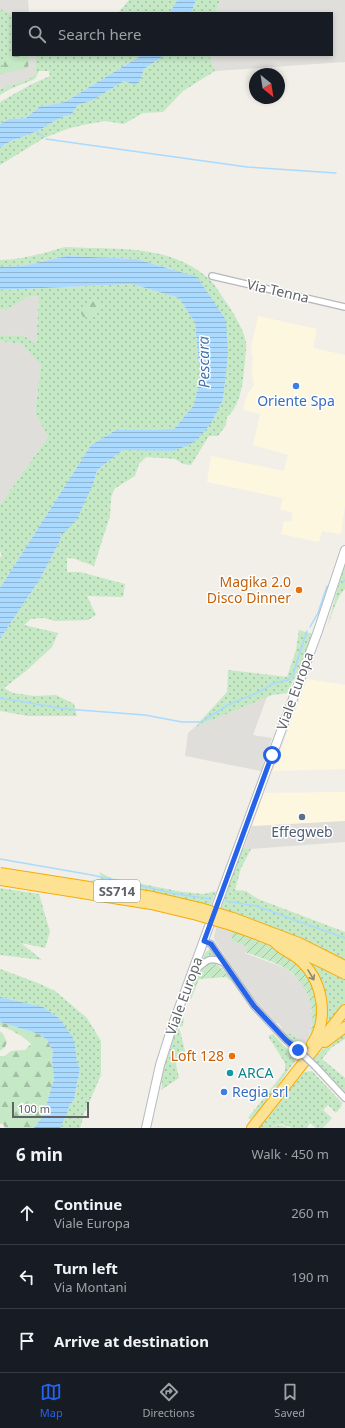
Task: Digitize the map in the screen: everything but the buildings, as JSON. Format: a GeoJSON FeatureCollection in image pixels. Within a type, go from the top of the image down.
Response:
{"type":"FeatureCollection","features":[{"type":"Feature","properties":{"kind":"highway","name":"SS714"},"geometry":{"type":"LineString","coordinates":[[0,873],[153,897],[200,908],[232,921],[345,974]]}},
{"type":"Feature","properties":{"kind":"highway","name":"SS714"},"geometry":{"type":"LineString","coordinates":[[0,880],[151,904],[197,915],[232,921],[299,943],[345,966]]}},
{"type":"Feature","properties":{"kind":"highway"},"geometry":{"type":"LineString","coordinates":[[273,940],[278,947],[295,956],[303,963],[315,981],[321,1001],[322,1016],[319,1032],[306,1053],[303,1063]]}},
{"type":"Feature","properties":{"kind":"highway"},"geometry":{"type":"LineString","coordinates":[[252,1128],[345,1010]]}},
{"type":"Feature","properties":{"kind":"highway"},"geometry":{"type":"LineString","coordinates":[[311,1053],[345,1027]]}},
{"type":"Feature","properties":{"kind":"main road","name":"Viale Europa"},"geometry":{"type":"LineString","coordinates":[[146,1128],[164,1052],[318,631],[345,550]]}},
{"type":"Feature","properties":{"kind":"street","name":"Via Tenna"},"geometry":{"type":"LineString","coordinates":[[212,276],[345,307]]}},
{"type":"Feature","properties":{"kind":"street"},"geometry":{"type":"LineString","coordinates":[[204,941],[211,944],[257,1009],[345,1098]]}},
{"type":"Feature","properties":{"kind":"street"},"geometry":{"type":"LineString","coordinates":[[192,972],[207,960],[215,959],[224,962]]}},
{"type":"Feature","properties":{"kind":"shaded area"},"geometry":{"type":"Polygon","coordinates":[[[0,0],[28,0],[29,12],[12,12],[12,56],[36,56],[36,74],[29,79],[0,89],[0,0]]]}},
{"type":"Feature","properties":{"kind":"shaded area"},"geometry":{"type":"Polygon","coordinates":[[[220,0],[345,0],[345,62],[215,71],[209,56],[333,56],[333,12],[216,12],[220,0]]]}},
{"type":"Feature","properties":{"kind":"shaded area"},"geometry":{"type":"Polygon","coordinates":[[[39,296],[36,345],[24,336],[0,335],[0,310],[8,309],[24,297],[39,296]]]}},
{"type":"Feature","properties":{"kind":"shaded area"},"geometry":{"type":"Polygon","coordinates":[[[258,316],[317,329],[313,348],[345,355],[345,505],[341,534],[322,531],[319,542],[281,534],[284,521],[291,522],[293,513],[280,509],[283,498],[207,482],[211,456],[284,471],[288,455],[253,445],[260,414],[243,410],[248,393],[254,385],[251,349],[258,316]]]}},
{"type":"Feature","properties":{"kind":"shaded area"},"geometry":{"type":"Polygon","coordinates":[[[0,341],[21,344],[41,365],[35,413],[48,437],[0,505],[0,341]]]}},
{"type":"Feature","properties":{"kind":"shaded area"},"geometry":{"type":"Polygon","coordinates":[[[307,679],[345,685],[345,769],[273,771],[307,679]]]}},
{"type":"Feature","properties":{"kind":"shaded area"},"geometry":{"type":"Polygon","coordinates":[[[267,697],[253,735],[272,738],[261,771],[185,756],[188,733],[195,727],[267,697]]]}},
{"type":"Feature","properties":{"kind":"shaded area"},"geometry":{"type":"Polygon","coordinates":[[[345,792],[345,821],[252,826],[264,793],[345,792]]]}},
{"type":"Feature","properties":{"kind":"shaded area"},"geometry":{"type":"Polygon","coordinates":[[[345,821],[345,842],[251,849],[244,848],[252,826],[345,821]]]}},
{"type":"Feature","properties":{"kind":"shaded area"},"geometry":{"type":"Polygon","coordinates":[[[217,925],[232,930],[248,947],[245,953],[285,968],[303,983],[310,1000],[313,1020],[306,1045],[291,1034],[282,1031],[282,1028],[278,1023],[275,1023],[252,999],[226,961],[227,959],[215,941],[214,936],[217,925]]]}},
{"type":"Feature","properties":{"kind":"green space"},"geometry":{"type":"Polygon","coordinates":[[[129,0],[177,0],[171,12],[119,12],[129,0]]]}},
{"type":"Feature","properties":{"kind":"green space"},"geometry":{"type":"Polygon","coordinates":[[[196,0],[220,0],[216,12],[191,12],[196,0]]]}},
{"type":"Feature","properties":{"kind":"green space"},"geometry":{"type":"Polygon","coordinates":[[[0,9],[12,15],[12,56],[29,56],[28,68],[0,74],[0,9]]]}},
{"type":"Feature","properties":{"kind":"green space"},"geometry":{"type":"Polygon","coordinates":[[[12,51],[12,56],[29,56],[28,68],[4,73],[5,60],[8,54],[12,51]]]}},
{"type":"Feature","properties":{"kind":"green space"},"geometry":{"type":"Polygon","coordinates":[[[36,56],[140,56],[65,102],[39,107],[26,118],[9,119],[0,124],[0,102],[30,85],[50,76],[49,71],[39,71],[35,79],[10,89],[0,95],[0,89],[29,79],[36,74],[36,56]]]}},
{"type":"Feature","properties":{"kind":"green space"},"geometry":{"type":"Polygon","coordinates":[[[164,56],[209,56],[215,71],[183,91],[163,112],[143,113],[124,124],[105,121],[67,129],[44,138],[0,165],[0,148],[41,129],[62,117],[71,115],[78,105],[93,100],[124,81],[140,81],[144,69],[164,56]]]}},
{"type":"Feature","properties":{"kind":"green space"},"geometry":{"type":"Polygon","coordinates":[[[65,247],[122,249],[160,254],[195,268],[213,283],[239,323],[244,334],[246,350],[239,399],[232,412],[227,417],[226,425],[218,436],[209,436],[191,465],[183,464],[175,459],[146,457],[139,464],[135,476],[114,489],[111,498],[110,516],[94,566],[67,558],[67,572],[80,572],[125,584],[123,597],[87,596],[96,615],[88,620],[55,621],[44,618],[31,619],[24,625],[58,633],[52,647],[26,671],[4,688],[13,693],[35,696],[56,695],[74,704],[77,716],[28,716],[0,711],[0,639],[40,579],[61,539],[60,533],[94,482],[97,470],[123,450],[212,422],[223,400],[228,355],[175,270],[137,259],[67,256],[22,266],[0,267],[0,260],[41,254],[65,247]]]}},
{"type":"Feature","properties":{"kind":"green space"},"geometry":{"type":"Polygon","coordinates":[[[132,284],[179,298],[195,323],[200,376],[194,405],[174,429],[116,430],[91,445],[0,588],[0,558],[2,555],[0,551],[0,505],[48,437],[35,413],[41,365],[21,344],[0,341],[0,335],[24,336],[36,344],[39,296],[25,297],[8,309],[0,310],[0,290],[132,284]]]}},
{"type":"Feature","properties":{"kind":"green space"},"geometry":{"type":"Polygon","coordinates":[[[95,299],[100,301],[99,312],[93,317],[83,317],[81,312],[82,309],[95,299]]]}},
{"type":"Feature","properties":{"kind":"green space"},"geometry":{"type":"Polygon","coordinates":[[[345,561],[345,589],[337,602],[327,628],[345,561]]]}},
{"type":"Feature","properties":{"kind":"green space"},"geometry":{"type":"Polygon","coordinates":[[[299,630],[313,634],[288,693],[272,695],[195,727],[227,692],[228,670],[287,677],[296,650],[299,630]]]}},
{"type":"Feature","properties":{"kind":"green space"},"geometry":{"type":"Polygon","coordinates":[[[244,848],[251,849],[241,868],[235,890],[246,891],[258,899],[345,932],[345,959],[261,923],[221,910],[240,852],[244,848]]]}},
{"type":"Feature","properties":{"kind":"green space"},"geometry":{"type":"Polygon","coordinates":[[[99,872],[111,878],[183,892],[204,894],[216,891],[210,907],[135,888],[90,881],[102,878],[99,872]]]}},
{"type":"Feature","properties":{"kind":"green space"},"geometry":{"type":"Polygon","coordinates":[[[0,888],[39,894],[50,932],[45,948],[21,943],[42,960],[0,955],[0,888]]]}},
{"type":"Feature","properties":{"kind":"green space"},"geometry":{"type":"Polygon","coordinates":[[[232,930],[258,940],[282,952],[302,969],[310,980],[317,997],[317,1020],[316,1031],[305,1051],[303,1049],[309,1039],[312,1028],[312,1016],[311,1005],[302,984],[285,968],[271,961],[245,952],[248,947],[232,940],[232,930]]]}},
{"type":"Feature","properties":{"kind":"green space"},"geometry":{"type":"Polygon","coordinates":[[[210,949],[219,958],[202,960],[206,952],[210,949]]]}},
{"type":"Feature","properties":{"kind":"green space"},"geometry":{"type":"Polygon","coordinates":[[[301,957],[345,980],[345,1003],[327,1026],[325,1024],[301,957]]]}},
{"type":"Feature","properties":{"kind":"green space"},"geometry":{"type":"Polygon","coordinates":[[[211,963],[221,968],[232,982],[226,977],[199,979],[191,999],[189,998],[199,970],[211,963]]]}},
{"type":"Feature","properties":{"kind":"green space"},"geometry":{"type":"Polygon","coordinates":[[[0,969],[55,991],[87,1018],[101,1041],[101,1075],[84,1114],[80,1128],[60,1128],[69,1106],[74,1100],[77,1087],[80,1069],[77,1062],[75,1045],[60,1019],[43,1007],[0,997],[0,969]]]}},
{"type":"Feature","properties":{"kind":"green space"},"geometry":{"type":"Polygon","coordinates":[[[184,1017],[183,1026],[179,1027],[185,1051],[178,1059],[176,1064],[179,1078],[161,1090],[163,1070],[167,1055],[180,1020],[184,1017]]]}},
{"type":"Feature","properties":{"kind":"green space"},"geometry":{"type":"Polygon","coordinates":[[[0,1022],[39,1034],[47,1040],[53,1051],[52,1061],[54,1079],[43,1116],[34,1128],[5,1128],[3,1124],[0,1124],[0,1056],[5,1056],[11,1051],[25,1050],[31,1044],[17,1033],[0,1026],[0,1022]]]}},
{"type":"Feature","properties":{"kind":"green space"},"geometry":{"type":"Polygon","coordinates":[[[345,1030],[345,1039],[331,1048],[322,1059],[345,1078],[345,1094],[313,1060],[330,1042],[345,1030]]]}},
{"type":"Feature","properties":{"kind":"green space"},"geometry":{"type":"Polygon","coordinates":[[[0,1031],[7,1042],[5,1047],[0,1051],[0,1031]]]}},
{"type":"Feature","properties":{"kind":"green space"},"geometry":{"type":"Polygon","coordinates":[[[282,1031],[291,1034],[306,1045],[303,1049],[299,1046],[298,1047],[282,1031]]]}},
{"type":"Feature","properties":{"kind":"green space"},"geometry":{"type":"Polygon","coordinates":[[[273,1034],[297,1058],[253,1121],[248,1118],[285,1071],[285,1063],[268,1036],[273,1034]]]}},
{"type":"Feature","properties":{"kind":"green space"},"geometry":{"type":"Polygon","coordinates":[[[312,1071],[342,1103],[341,1107],[336,1113],[328,1105],[323,1110],[332,1118],[323,1128],[316,1128],[310,1123],[307,1128],[292,1128],[281,1124],[270,1127],[281,1125],[288,1128],[258,1128],[304,1072],[312,1071]]]}},
{"type":"Feature","properties":{"kind":"water"},"geometry":{"type":"Polygon","coordinates":[[[177,0],[196,0],[191,12],[171,12],[177,0]]]}},
{"type":"Feature","properties":{"kind":"water"},"geometry":{"type":"Polygon","coordinates":[[[140,56],[164,56],[144,69],[140,81],[135,85],[124,81],[93,100],[78,105],[71,115],[62,117],[41,129],[13,140],[0,148],[0,124],[9,119],[26,118],[39,107],[65,102],[140,56]]]}},
{"type":"Feature","properties":{"kind":"water","name":"Pescara"},"geometry":{"type":"Polygon","coordinates":[[[67,256],[137,259],[197,277],[226,320],[228,355],[223,400],[212,422],[198,439],[187,446],[172,451],[123,450],[97,470],[94,482],[77,519],[64,533],[60,533],[61,539],[40,579],[0,639],[0,588],[91,445],[116,430],[174,429],[194,405],[200,376],[195,323],[179,298],[132,284],[0,290],[0,267],[22,266],[67,256]]]}},
{"type":"Feature","properties":{"kind":"water"},"geometry":{"type":"Polygon","coordinates":[[[0,997],[43,1007],[60,1019],[73,1038],[77,1062],[80,1069],[74,1100],[69,1106],[60,1128],[34,1128],[43,1116],[54,1079],[52,1061],[53,1051],[47,1040],[39,1034],[0,1022],[0,997]]]}},
{"type":"Feature","properties":{"kind":"waterway"},"geometry":{"type":"LineString","coordinates":[[36,131],[44,137]]}},
{"type":"Feature","properties":{"kind":"waterway"},"geometry":{"type":"LineString","coordinates":[[46,139],[247,167],[336,173]]}},
{"type":"Feature","properties":{"kind":"waterway"},"geometry":{"type":"LineString","coordinates":[[310,627],[318,613],[327,586]]}},
{"type":"Feature","properties":{"kind":"waterway"},"geometry":{"type":"LineString","coordinates":[[0,698],[66,709],[145,715],[182,722],[201,722],[228,705],[263,690],[274,683],[288,680],[293,675],[307,631]]}},
{"type":"Feature","properties":{"kind":"waterway"},"geometry":{"type":"LineString","coordinates":[[0,859],[92,875],[177,894],[211,899]]}},
{"type":"Feature","properties":{"kind":"waterway"},"geometry":{"type":"LineString","coordinates":[[226,901],[256,906],[345,938]]}},
{"type":"Feature","properties":{"kind":"place","name":"Oriente Spa"},"geometry":{"type":"Point","coordinates":[296,386]}},
{"type":"Feature","properties":{"kind":"place","name":"Magika 2.0 Disco Dinner"},"geometry":{"type":"Point","coordinates":[299,590]}},
{"type":"Feature","properties":{"kind":"place","name":"Effegweb"},"geometry":{"type":"Point","coordinates":[302,817]}},
{"type":"Feature","properties":{"kind":"place","name":"Loft 128"},"geometry":{"type":"Point","coordinates":[232,1056]}},
{"type":"Feature","properties":{"kind":"place","name":"ARCA"},"geometry":{"type":"Point","coordinates":[230,1073]}},
{"type":"Feature","properties":{"kind":"place","name":"Regia srl"},"geometry":{"type":"Point","coordinates":[224,1092]}},
{"type":"Feature","properties":{"kind":"route"},"geometry":{"type":"LineString","coordinates":[[272,755],[204,941],[211,944],[254,1006],[286,1040],[298,1050]]}}]}
